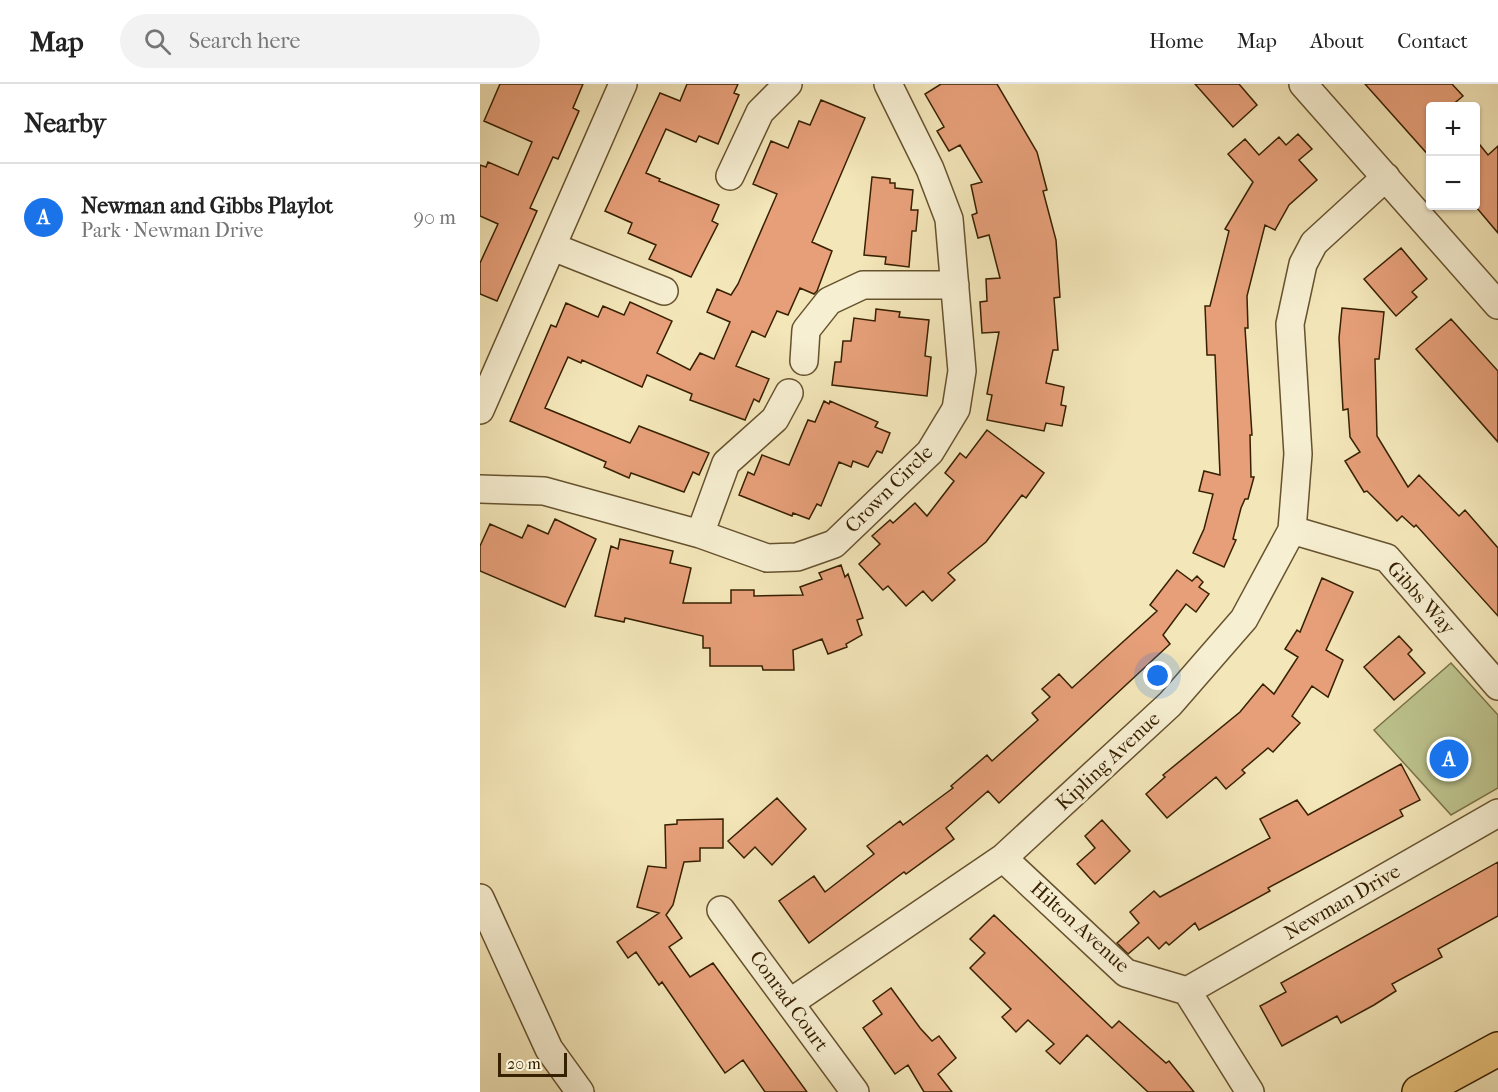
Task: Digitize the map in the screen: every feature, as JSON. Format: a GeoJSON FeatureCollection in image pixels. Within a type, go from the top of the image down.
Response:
{"type":"FeatureCollection","features":[{"type":"Feature","properties":{"kind":"main road"},"geometry":{"type":"LineString","coordinates":[[1419,1092],[1498,1049]]}},
{"type":"Feature","properties":{"kind":"street"},"geometry":{"type":"LineString","coordinates":[[480,410],[489,367],[553,247],[623,84]]}},
{"type":"Feature","properties":{"kind":"street"},"geometry":{"type":"LineString","coordinates":[[730,176],[760,112],[788,84]]}},
{"type":"Feature","properties":{"kind":"street","name":"Crown Circle"},"geometry":{"type":"LineString","coordinates":[[480,489],[544,491],[700,534],[767,558],[797,557],[834,544],[930,452],[956,409],[962,371],[949,219],[930,169],[888,84]]}},
{"type":"Feature","properties":{"kind":"street"},"geometry":{"type":"LineString","coordinates":[[1303,84],[1498,305]]}},
{"type":"Feature","properties":{"kind":"street","name":"Kipling Avenue"},"geometry":{"type":"LineString","coordinates":[[791,1002],[1003,858],[1170,704],[1244,619],[1292,530],[1298,454],[1290,324],[1303,264],[1314,243],[1386,177]]}},
{"type":"Feature","properties":{"kind":"street"},"geometry":{"type":"LineString","coordinates":[[553,247],[664,291]]}},
{"type":"Feature","properties":{"kind":"street"},"geometry":{"type":"LineString","coordinates":[[804,361],[806,330],[829,301],[863,285],[955,285]]}},
{"type":"Feature","properties":{"kind":"street"},"geometry":{"type":"LineString","coordinates":[[700,534],[726,463],[775,419],[789,393]]}},
{"type":"Feature","properties":{"kind":"street","name":"Gibbs Way"},"geometry":{"type":"LineString","coordinates":[[1292,530],[1387,558],[1498,686]]}},
{"type":"Feature","properties":{"kind":"street","name":"Newman Drive"},"geometry":{"type":"LineString","coordinates":[[1187,991],[1498,813]]}},
{"type":"Feature","properties":{"kind":"street","name":"Hilton Avenue"},"geometry":{"type":"LineString","coordinates":[[1003,858],[1126,973],[1187,991]]}},
{"type":"Feature","properties":{"kind":"street"},"geometry":{"type":"LineString","coordinates":[[480,898],[549,1048],[580,1092]]}},
{"type":"Feature","properties":{"kind":"street","name":"Conrad Court"},"geometry":{"type":"LineString","coordinates":[[721,910],[791,1002],[855,1092]]}},
{"type":"Feature","properties":{"kind":"street"},"geometry":{"type":"LineString","coordinates":[[1187,991],[1250,1092]]}},
{"type":"Feature","properties":{"kind":"green space"},"geometry":{"type":"Polygon","coordinates":[[[1451,663],[1498,715],[1498,788],[1451,815],[1374,730],[1451,663]]]}},
{"type":"Feature","properties":{"kind":"building"},"geometry":{"type":"Polygon","coordinates":[[[500,84],[583,84],[573,108],[579,111],[558,159],[553,157],[530,208],[537,211],[497,301],[480,294],[480,263],[498,224],[480,216],[480,165],[486,167],[488,162],[518,175],[532,142],[484,121],[500,84]]]}},
{"type":"Feature","properties":{"kind":"building"},"geometry":{"type":"Polygon","coordinates":[[[687,84],[738,84],[734,93],[739,95],[718,144],[699,136],[696,142],[666,129],[646,173],[660,179],[659,181],[719,205],[712,221],[718,224],[691,277],[649,259],[656,245],[628,233],[632,223],[605,211],[660,93],[680,101],[687,84]]]}},
{"type":"Feature","properties":{"kind":"building"},"geometry":{"type":"Polygon","coordinates":[[[941,84],[997,84],[1037,152],[1047,190],[1043,191],[1056,240],[1060,297],[1054,298],[1058,350],[1053,350],[1046,383],[1064,387],[1061,405],[1066,406],[1062,426],[1046,423],[1044,431],[987,420],[992,395],[987,394],[999,332],[982,333],[980,302],[987,301],[986,279],[1000,278],[989,235],[978,238],[972,215],[977,213],[971,185],[982,182],[960,145],[949,151],[937,131],[944,127],[925,94],[941,84]]]}},
{"type":"Feature","properties":{"kind":"building"},"geometry":{"type":"Polygon","coordinates":[[[1195,84],[1239,84],[1257,105],[1233,127],[1195,84]]]}},
{"type":"Feature","properties":{"kind":"building"},"geometry":{"type":"Polygon","coordinates":[[[1365,84],[1452,84],[1463,96],[1456,102],[1426,102],[1426,152],[1365,84]]]}},
{"type":"Feature","properties":{"kind":"building"},"geometry":{"type":"Polygon","coordinates":[[[821,100],[865,118],[812,242],[832,251],[817,291],[814,294],[800,288],[788,315],[777,311],[765,337],[752,331],[736,366],[769,379],[759,402],[754,399],[745,420],[690,400],[692,394],[647,375],[642,387],[582,360],[581,363],[568,357],[545,408],[630,443],[639,426],[709,453],[699,475],[693,472],[684,492],[631,473],[629,478],[604,467],[606,462],[510,421],[551,325],[556,327],[566,303],[598,317],[603,306],[624,315],[630,302],[672,321],[657,353],[690,370],[700,353],[714,359],[730,322],[707,312],[717,289],[731,295],[738,284],[777,194],[753,184],[771,141],[788,148],[799,121],[810,125],[821,100]]]}},
{"type":"Feature","properties":{"kind":"building"},"geometry":{"type":"Polygon","coordinates":[[[1298,134],[1312,149],[1299,160],[1317,180],[1289,205],[1275,230],[1265,225],[1247,296],[1248,328],[1245,328],[1252,435],[1250,435],[1251,477],[1254,477],[1248,499],[1245,499],[1241,508],[1233,539],[1236,540],[1224,567],[1193,553],[1204,529],[1213,494],[1199,491],[1204,471],[1220,475],[1215,355],[1207,355],[1205,306],[1210,306],[1229,231],[1225,229],[1253,182],[1228,154],[1245,139],[1259,155],[1279,137],[1286,145],[1298,134]]]}},
{"type":"Feature","properties":{"kind":"building"},"geometry":{"type":"Polygon","coordinates":[[[1480,145],[1488,155],[1498,146],[1498,233],[1479,210],[1480,145]]]}},
{"type":"Feature","properties":{"kind":"building"},"geometry":{"type":"Polygon","coordinates":[[[872,177],[890,179],[890,183],[895,183],[895,188],[913,190],[911,210],[918,210],[916,231],[912,231],[909,267],[885,264],[886,257],[864,255],[872,177]]]}},
{"type":"Feature","properties":{"kind":"building"},"geometry":{"type":"Polygon","coordinates":[[[1401,248],[1427,279],[1412,292],[1417,297],[1396,316],[1364,279],[1401,248]]]}},
{"type":"Feature","properties":{"kind":"building"},"geometry":{"type":"Polygon","coordinates":[[[1342,308],[1384,312],[1379,359],[1375,359],[1377,436],[1408,487],[1419,475],[1459,516],[1465,510],[1498,548],[1498,616],[1416,525],[1414,527],[1402,516],[1397,521],[1367,491],[1364,492],[1345,461],[1360,452],[1350,437],[1348,409],[1343,410],[1339,338],[1342,308]]]}},
{"type":"Feature","properties":{"kind":"building"},"geometry":{"type":"Polygon","coordinates":[[[876,309],[900,312],[899,317],[929,320],[925,356],[931,357],[927,396],[832,385],[835,362],[841,362],[843,341],[851,341],[854,318],[875,321],[876,309]]]}},
{"type":"Feature","properties":{"kind":"building"},"geometry":{"type":"Polygon","coordinates":[[[1451,319],[1498,371],[1498,442],[1416,349],[1451,319]]]}},
{"type":"Feature","properties":{"kind":"building"},"geometry":{"type":"Polygon","coordinates":[[[824,401],[829,404],[830,401],[878,422],[875,427],[890,433],[882,453],[877,451],[868,467],[853,461],[851,467],[839,462],[821,506],[817,504],[809,519],[793,513],[792,516],[739,495],[748,472],[754,475],[762,455],[789,465],[808,420],[815,422],[824,401]]]}},
{"type":"Feature","properties":{"kind":"building"},"geometry":{"type":"Polygon","coordinates":[[[987,430],[1044,473],[1026,498],[1022,495],[986,542],[948,573],[955,580],[932,601],[923,591],[906,606],[888,586],[883,590],[859,564],[880,544],[872,536],[890,520],[893,523],[915,503],[927,516],[954,481],[945,473],[960,453],[966,458],[987,430]]]}},
{"type":"Feature","properties":{"kind":"building"},"geometry":{"type":"Polygon","coordinates":[[[555,519],[596,539],[565,607],[480,571],[480,546],[490,524],[522,538],[528,525],[548,534],[555,519]]]}},
{"type":"Feature","properties":{"kind":"building"},"geometry":{"type":"Polygon","coordinates":[[[620,539],[673,551],[670,563],[691,568],[683,603],[731,603],[731,590],[754,590],[754,596],[803,595],[800,587],[822,579],[819,573],[841,565],[845,577],[848,574],[863,618],[857,620],[862,635],[846,644],[847,647],[828,654],[822,639],[793,650],[794,670],[763,670],[762,666],[710,666],[710,648],[703,648],[703,636],[625,618],[624,622],[595,616],[611,546],[618,549],[620,539]]]}},
{"type":"Feature","properties":{"kind":"building"},"geometry":{"type":"Polygon","coordinates":[[[1177,570],[1192,581],[1197,576],[1203,582],[1199,587],[1209,594],[1196,612],[1186,604],[1163,635],[1170,644],[999,803],[988,791],[946,828],[954,839],[906,874],[904,872],[809,943],[779,901],[814,876],[825,892],[874,854],[867,846],[900,821],[903,825],[953,788],[951,786],[987,755],[992,761],[1038,720],[1032,713],[1050,697],[1042,689],[1059,674],[1072,688],[1157,611],[1150,605],[1177,570]]]}},
{"type":"Feature","properties":{"kind":"building"},"geometry":{"type":"Polygon","coordinates":[[[1322,578],[1353,592],[1326,650],[1343,660],[1328,697],[1312,686],[1292,716],[1300,723],[1273,752],[1268,748],[1242,770],[1245,773],[1226,789],[1216,777],[1167,818],[1146,794],[1165,777],[1163,775],[1240,712],[1263,684],[1274,694],[1298,657],[1285,649],[1297,630],[1300,632],[1322,578]]]}},
{"type":"Feature","properties":{"kind":"building"},"geometry":{"type":"Polygon","coordinates":[[[1399,636],[1412,650],[1408,654],[1425,673],[1394,700],[1364,667],[1399,636]]]}},
{"type":"Feature","properties":{"kind":"building"},"geometry":{"type":"Polygon","coordinates":[[[1401,764],[1420,800],[1400,810],[1403,816],[1268,888],[1270,891],[1199,930],[1195,923],[1169,945],[1166,942],[1159,949],[1148,937],[1128,954],[1117,943],[1139,923],[1130,912],[1154,891],[1160,897],[1270,838],[1260,819],[1297,800],[1308,815],[1401,764]]]}},
{"type":"Feature","properties":{"kind":"building"},"geometry":{"type":"Polygon","coordinates":[[[777,798],[806,829],[772,865],[755,847],[744,858],[728,841],[777,798]]]}},
{"type":"Feature","properties":{"kind":"building"},"geometry":{"type":"Polygon","coordinates":[[[723,819],[723,848],[700,848],[700,861],[684,862],[673,905],[666,915],[682,938],[669,947],[690,977],[713,963],[807,1092],[765,1092],[743,1060],[725,1073],[662,982],[659,985],[636,952],[628,958],[617,942],[659,913],[637,907],[648,866],[666,868],[665,825],[677,824],[677,820],[723,819]]]}},
{"type":"Feature","properties":{"kind":"building"},"geometry":{"type":"Polygon","coordinates":[[[1102,820],[1130,851],[1095,884],[1077,864],[1095,848],[1085,836],[1102,820]]]}},
{"type":"Feature","properties":{"kind":"building"},"geometry":{"type":"Polygon","coordinates":[[[1498,862],[1498,916],[1438,949],[1442,957],[1392,984],[1396,991],[1374,1005],[1341,1023],[1337,1016],[1282,1046],[1260,1006],[1286,992],[1281,983],[1498,862]]]}},
{"type":"Feature","properties":{"kind":"building"},"geometry":{"type":"Polygon","coordinates":[[[994,915],[1112,1028],[1119,1021],[1166,1063],[1169,1061],[1194,1092],[1148,1092],[1087,1035],[1060,1064],[1046,1051],[1054,1044],[1028,1020],[1016,1032],[1002,1017],[1011,1009],[970,968],[985,953],[970,939],[994,915]]]}},
{"type":"Feature","properties":{"kind":"building"},"geometry":{"type":"Polygon","coordinates":[[[891,988],[932,1041],[939,1036],[956,1058],[938,1074],[952,1092],[924,1092],[908,1065],[895,1074],[863,1028],[882,1014],[873,1001],[891,988]]]}},
{"type":"Feature","properties":{"kind":"place","name":"Newman and Gibbs Playlot"},"geometry":{"type":"Point","coordinates":[1449,759]}}]}
